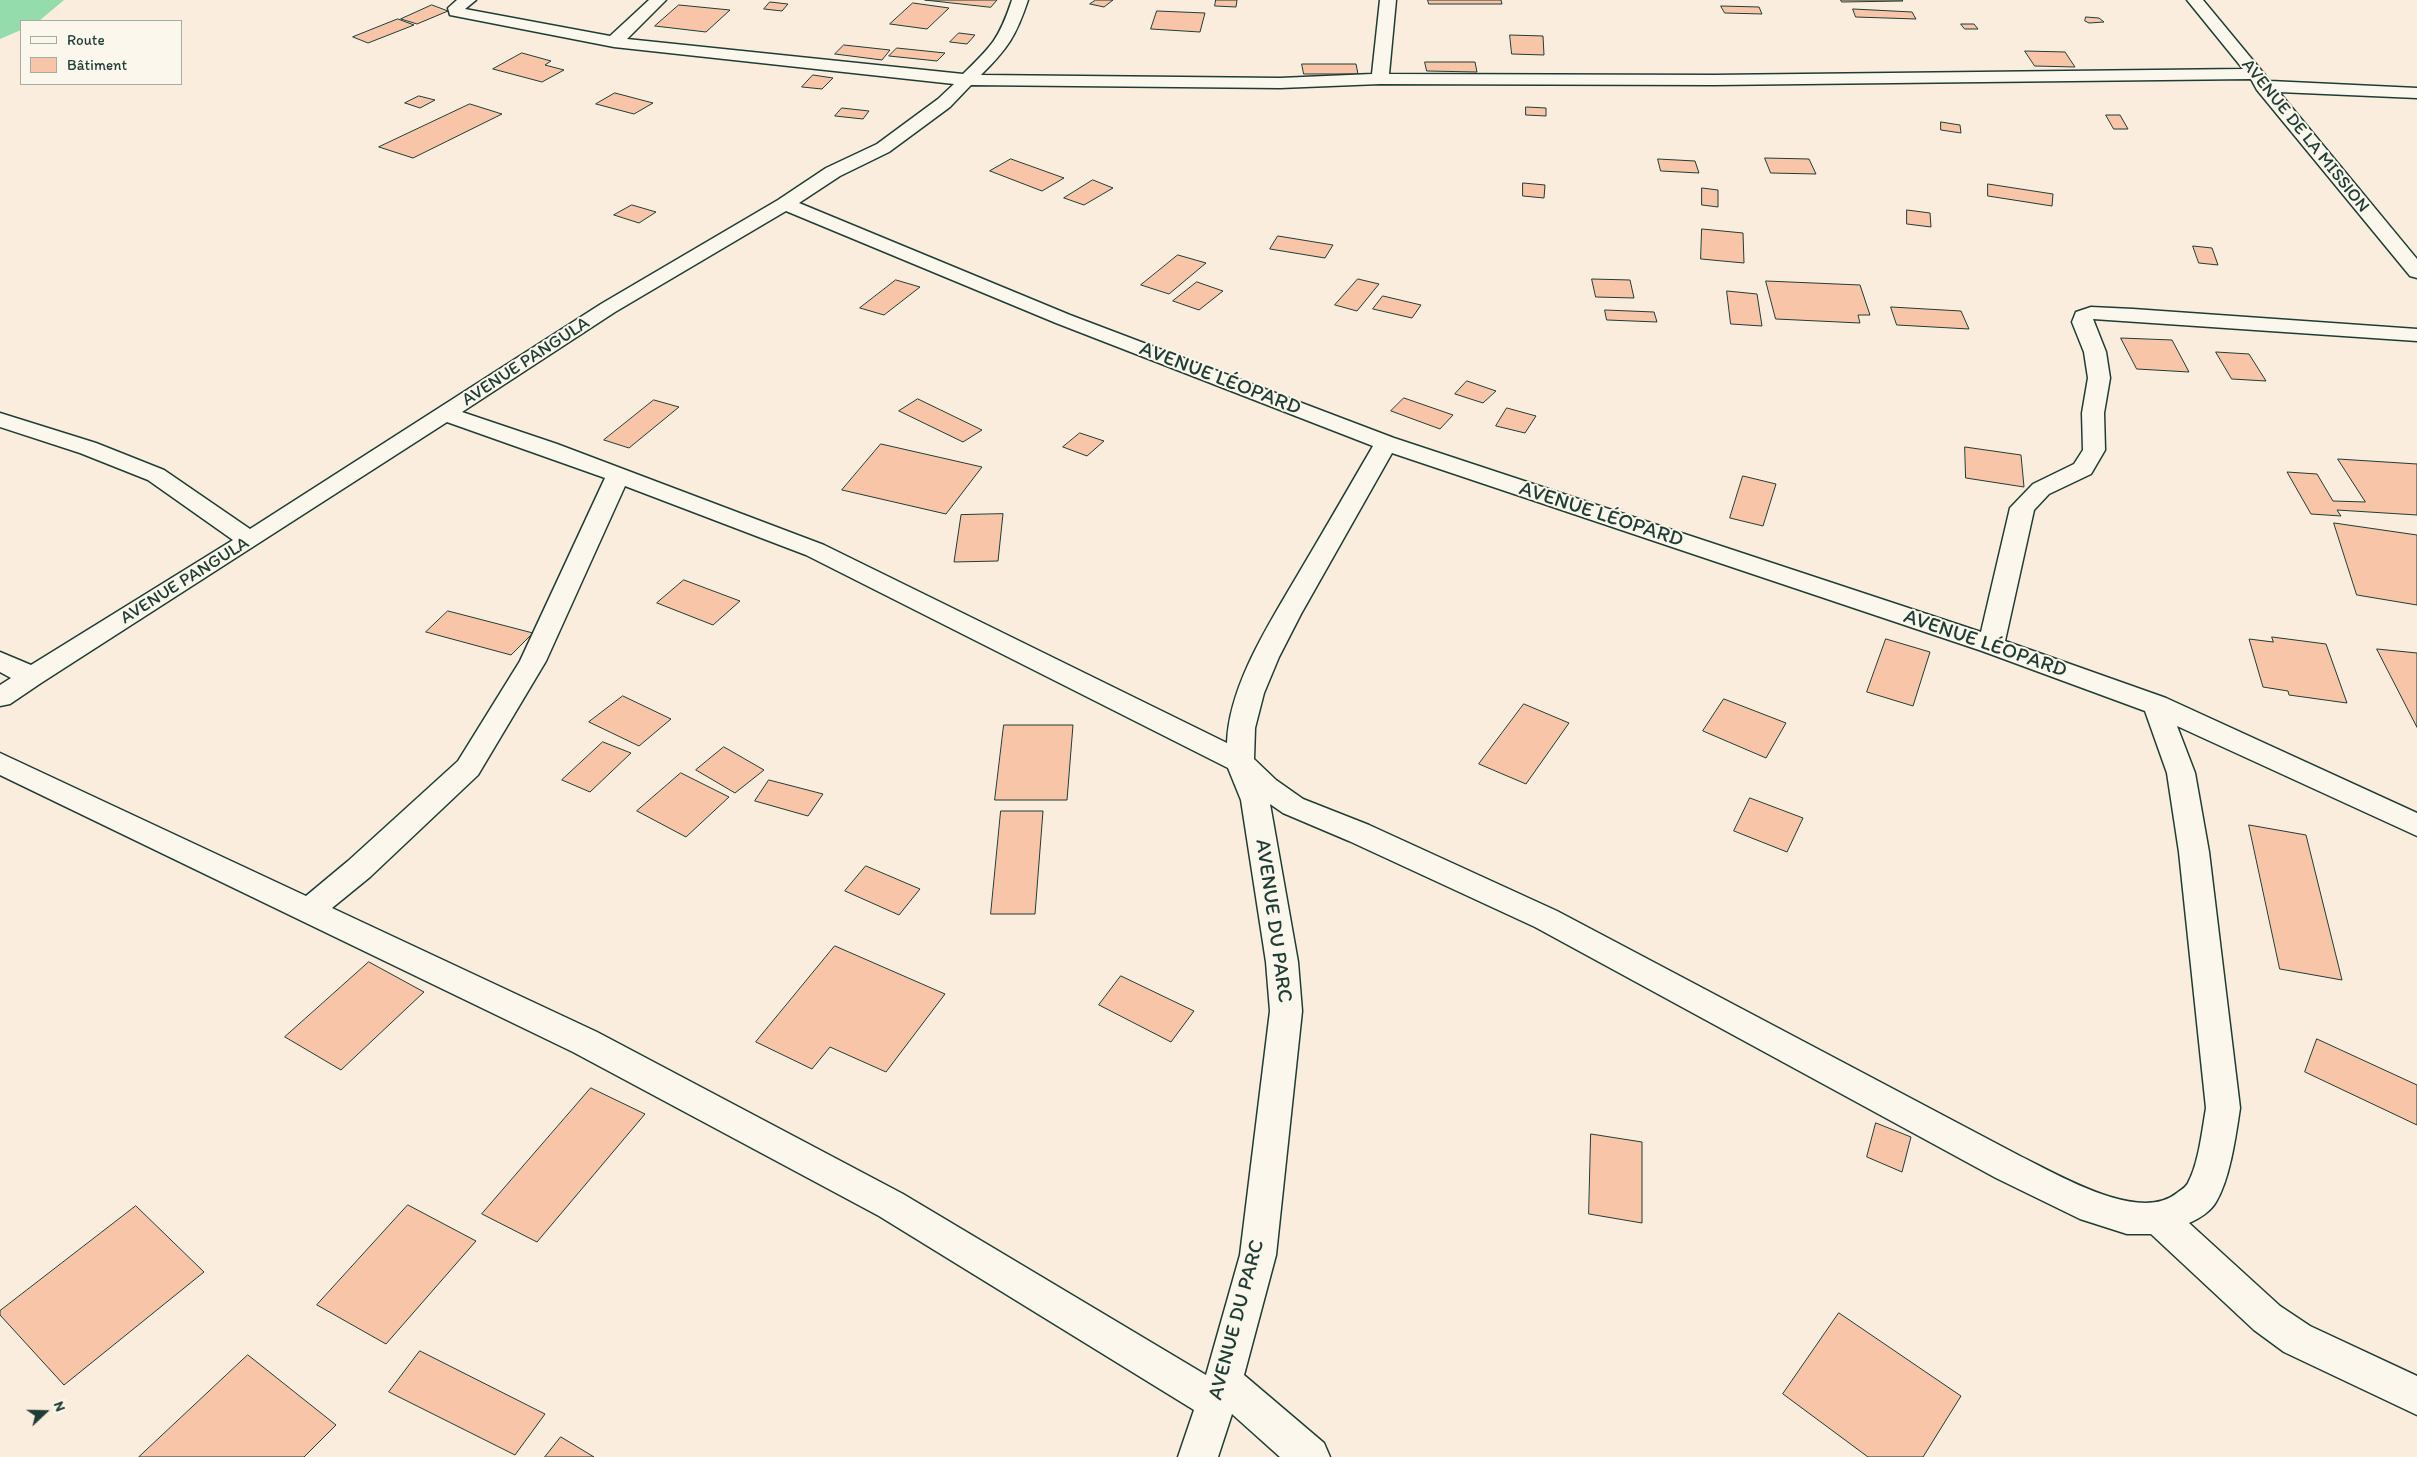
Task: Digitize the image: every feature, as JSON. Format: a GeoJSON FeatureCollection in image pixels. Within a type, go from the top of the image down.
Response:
{"type":"FeatureCollection","features":[{"type":"Feature","properties":{"kind":"street"},"geometry":{"type":"LineString","coordinates":[[468,0],[456,8],[456,12],[614,42],[682,51],[968,80],[1280,84],[1380,79],[2258,80],[2417,93]]}},
{"type":"Feature","properties":{"kind":"street"},"geometry":{"type":"LineString","coordinates":[[614,42],[658,0]]}},
{"type":"Feature","properties":{"kind":"street","name":"AVENUE PANGULA"},"geometry":{"type":"LineString","coordinates":[[0,697],[250,540],[608,308],[786,204],[834,172],[883,148],[904,134],[944,103],[1000,47],[1012,28],[1020,0]]}},
{"type":"Feature","properties":{"kind":"street"},"geometry":{"type":"LineString","coordinates":[[1380,79],[1388,0]]}},
{"type":"Feature","properties":{"kind":"street","name":"AVENUE DE LA MISSION"},"geometry":{"type":"LineString","coordinates":[[2195,0],[2258,80],[2417,272]]}},
{"type":"Feature","properties":{"kind":"street","name":"AVENUE LÉOPARD"},"geometry":{"type":"LineString","coordinates":[[786,204],[1063,319],[1386,443],[1991,645],[2156,706],[2417,825]]}},
{"type":"Feature","properties":{"kind":"street"},"geometry":{"type":"LineString","coordinates":[[1991,645],[2022,508],[2041,489],[2083,469],[2094,450],[2093,413],[2099,378],[2095,352],[2082,322],[2083,316],[2091,313],[2133,315],[2417,335]]}},
{"type":"Feature","properties":{"kind":"street"},"geometry":{"type":"LineString","coordinates":[[445,414],[618,475],[815,550],[999,640],[1240,762],[1266,787],[1293,806],[1359,833],[1546,919],[2008,1167],[2092,1208],[2127,1218],[2159,1218],[2184,1209],[2203,1193],[2218,1140],[2223,1108],[2194,852],[2183,782],[2156,706]]}},
{"type":"Feature","properties":{"kind":"street"},"geometry":{"type":"LineString","coordinates":[[0,420],[88,448],[156,476],[250,540]]}},
{"type":"Feature","properties":{"kind":"street","name":"AVENUE DU PARC"},"geometry":{"type":"LineString","coordinates":[[1198,1457],[1220,1392],[1258,1255],[1286,1011],[1282,962],[1255,800],[1240,762],[1241,728],[1251,693],[1266,657],[1288,614],[1386,443]]}},
{"type":"Feature","properties":{"kind":"street"},"geometry":{"type":"LineString","coordinates":[[308,911],[359,869],[468,768],[533,661],[618,475]]}},
{"type":"Feature","properties":{"kind":"street"},"geometry":{"type":"LineString","coordinates":[[0,661],[32,677]]}},
{"type":"Feature","properties":{"kind":"street"},"geometry":{"type":"LineString","coordinates":[[0,764],[586,1042],[882,1201],[1220,1392],[1310,1457]]}},
{"type":"Feature","properties":{"kind":"street"},"geometry":{"type":"LineString","coordinates":[[2159,1218],[2267,1318],[2297,1339],[2417,1396]]}},
{"type":"Feature","properties":{"kind":"green space"},"geometry":{"type":"Polygon","coordinates":[[[0,0],[64,0],[40,20],[20,20],[20,30],[0,39],[0,0]]]}},
{"type":"Feature","properties":{"kind":"building"},"geometry":{"type":"Polygon","coordinates":[[[925,0],[997,0],[991,7],[925,0]]]}},
{"type":"Feature","properties":{"kind":"building"},"geometry":{"type":"Polygon","coordinates":[[[1096,0],[1113,0],[1104,7],[1090,4],[1096,0]]]}},
{"type":"Feature","properties":{"kind":"building"},"geometry":{"type":"Polygon","coordinates":[[[1216,0],[1237,0],[1236,7],[1215,6],[1216,0]]]}},
{"type":"Feature","properties":{"kind":"building"},"geometry":{"type":"Polygon","coordinates":[[[1428,0],[1501,0],[1502,4],[1429,4],[1428,0]]]}},
{"type":"Feature","properties":{"kind":"building"},"geometry":{"type":"Polygon","coordinates":[[[1841,0],[1902,0],[1903,1],[1842,2],[1841,0]]]}},
{"type":"Feature","properties":{"kind":"building"},"geometry":{"type":"Polygon","coordinates":[[[770,2],[788,4],[782,11],[764,9],[770,2]]]}},
{"type":"Feature","properties":{"kind":"building"},"geometry":{"type":"Polygon","coordinates":[[[913,3],[949,8],[927,29],[890,24],[913,3]]]}},
{"type":"Feature","properties":{"kind":"building"},"geometry":{"type":"Polygon","coordinates":[[[432,5],[448,11],[417,24],[401,19],[432,5]]]}},
{"type":"Feature","properties":{"kind":"building"},"geometry":{"type":"Polygon","coordinates":[[[679,5],[730,10],[706,32],[655,26],[679,5]]]}},
{"type":"Feature","properties":{"kind":"building"},"geometry":{"type":"Polygon","coordinates":[[[1721,6],[1759,7],[1762,14],[1725,13],[1721,6]]]}},
{"type":"Feature","properties":{"kind":"building"},"geometry":{"type":"Polygon","coordinates":[[[1853,9],[1912,12],[1916,19],[1856,17],[1853,9]]]}},
{"type":"Feature","properties":{"kind":"building"},"geometry":{"type":"Polygon","coordinates":[[[1157,11],[1205,13],[1200,32],[1151,29],[1157,11]]]}},
{"type":"Feature","properties":{"kind":"building"},"geometry":{"type":"Polygon","coordinates":[[[2086,17],[2099,18],[2104,22],[2089,23],[2085,21],[2086,17]]]}},
{"type":"Feature","properties":{"kind":"building"},"geometry":{"type":"Polygon","coordinates":[[[398,19],[414,25],[368,43],[353,37],[398,19]]]}},
{"type":"Feature","properties":{"kind":"building"},"geometry":{"type":"Polygon","coordinates":[[[1961,24],[1974,24],[1978,29],[1965,29],[1961,24]]]}},
{"type":"Feature","properties":{"kind":"building"},"geometry":{"type":"Polygon","coordinates":[[[959,33],[975,35],[967,44],[950,42],[959,33]]]}},
{"type":"Feature","properties":{"kind":"building"},"geometry":{"type":"Polygon","coordinates":[[[1510,35],[1543,36],[1544,55],[1512,54],[1510,35]]]}},
{"type":"Feature","properties":{"kind":"building"},"geometry":{"type":"Polygon","coordinates":[[[844,45],[890,50],[882,60],[835,54],[844,45]]]}},
{"type":"Feature","properties":{"kind":"building"},"geometry":{"type":"Polygon","coordinates":[[[897,48],[945,53],[937,61],[889,56],[897,48]]]}},
{"type":"Feature","properties":{"kind":"building"},"geometry":{"type":"Polygon","coordinates":[[[2025,51],[2065,52],[2075,67],[2035,66],[2025,51]]]}},
{"type":"Feature","properties":{"kind":"building"},"geometry":{"type":"Polygon","coordinates":[[[522,53],[551,61],[545,65],[564,70],[542,82],[493,69],[522,53]]]}},
{"type":"Feature","properties":{"kind":"building"},"geometry":{"type":"Polygon","coordinates":[[[1425,62],[1475,62],[1477,72],[1427,71],[1425,62]]]}},
{"type":"Feature","properties":{"kind":"building"},"geometry":{"type":"Polygon","coordinates":[[[1302,64],[1356,64],[1358,74],[1304,74],[1302,64]]]}},
{"type":"Feature","properties":{"kind":"building"},"geometry":{"type":"Polygon","coordinates":[[[813,75],[833,78],[822,89],[802,87],[813,75]]]}},
{"type":"Feature","properties":{"kind":"building"},"geometry":{"type":"Polygon","coordinates":[[[615,93],[653,103],[634,114],[596,104],[615,93]]]}},
{"type":"Feature","properties":{"kind":"building"},"geometry":{"type":"Polygon","coordinates":[[[419,96],[435,100],[420,108],[405,103],[419,96]]]}},
{"type":"Feature","properties":{"kind":"building"},"geometry":{"type":"Polygon","coordinates":[[[470,104],[502,114],[413,158],[379,147],[470,104]]]}},
{"type":"Feature","properties":{"kind":"building"},"geometry":{"type":"Polygon","coordinates":[[[1526,107],[1546,108],[1546,116],[1526,115],[1526,107]]]}},
{"type":"Feature","properties":{"kind":"building"},"geometry":{"type":"Polygon","coordinates":[[[842,108],[869,111],[863,119],[835,116],[842,108]]]}},
{"type":"Feature","properties":{"kind":"building"},"geometry":{"type":"Polygon","coordinates":[[[2106,115],[2120,115],[2128,129],[2114,129],[2106,115]]]}},
{"type":"Feature","properties":{"kind":"building"},"geometry":{"type":"Polygon","coordinates":[[[1941,122],[1960,125],[1961,133],[1941,130],[1941,122]]]}},
{"type":"Feature","properties":{"kind":"building"},"geometry":{"type":"Polygon","coordinates":[[[1765,158],[1809,159],[1816,174],[1771,173],[1765,158]]]}},
{"type":"Feature","properties":{"kind":"building"},"geometry":{"type":"Polygon","coordinates":[[[1011,159],[1064,178],[1042,191],[990,171],[1011,159]]]}},
{"type":"Feature","properties":{"kind":"building"},"geometry":{"type":"Polygon","coordinates":[[[1658,159],[1695,161],[1699,173],[1661,171],[1658,159]]]}},
{"type":"Feature","properties":{"kind":"building"},"geometry":{"type":"Polygon","coordinates":[[[1093,180],[1113,188],[1084,205],[1064,198],[1093,180]]]}},
{"type":"Feature","properties":{"kind":"building"},"geometry":{"type":"Polygon","coordinates":[[[1523,183],[1545,185],[1544,198],[1523,196],[1523,183]]]}},
{"type":"Feature","properties":{"kind":"building"},"geometry":{"type":"Polygon","coordinates":[[[1988,184],[2053,194],[2052,206],[1988,196],[1988,184]]]}},
{"type":"Feature","properties":{"kind":"building"},"geometry":{"type":"Polygon","coordinates":[[[1702,188],[1718,190],[1718,207],[1702,205],[1702,188]]]}},
{"type":"Feature","properties":{"kind":"building"},"geometry":{"type":"Polygon","coordinates":[[[632,205],[656,212],[639,223],[614,215],[632,205]]]}},
{"type":"Feature","properties":{"kind":"building"},"geometry":{"type":"Polygon","coordinates":[[[1907,210],[1930,213],[1931,227],[1907,224],[1907,210]]]}},
{"type":"Feature","properties":{"kind":"building"},"geometry":{"type":"Polygon","coordinates":[[[1702,229],[1743,233],[1744,263],[1701,259],[1702,229]]]}},
{"type":"Feature","properties":{"kind":"building"},"geometry":{"type":"Polygon","coordinates":[[[1278,236],[1333,245],[1325,258],[1270,249],[1278,236]]]}},
{"type":"Feature","properties":{"kind":"building"},"geometry":{"type":"Polygon","coordinates":[[[2193,246],[2212,248],[2218,265],[2199,263],[2193,246]]]}},
{"type":"Feature","properties":{"kind":"building"},"geometry":{"type":"Polygon","coordinates":[[[1178,255],[1206,263],[1169,294],[1141,285],[1178,255]]]}},
{"type":"Feature","properties":{"kind":"building"},"geometry":{"type":"Polygon","coordinates":[[[1358,279],[1379,284],[1357,311],[1335,305],[1358,279]]]}},
{"type":"Feature","properties":{"kind":"building"},"geometry":{"type":"Polygon","coordinates":[[[1592,279],[1630,280],[1634,298],[1596,297],[1592,279]]]}},
{"type":"Feature","properties":{"kind":"building"},"geometry":{"type":"Polygon","coordinates":[[[896,280],[920,287],[884,315],[860,308],[896,280]]]}},
{"type":"Feature","properties":{"kind":"building"},"geometry":{"type":"Polygon","coordinates":[[[1766,281],[1860,285],[1870,315],[1858,315],[1860,323],[1776,319],[1766,281]]]}},
{"type":"Feature","properties":{"kind":"building"},"geometry":{"type":"Polygon","coordinates":[[[1197,282],[1223,291],[1199,310],[1173,301],[1197,282]]]}},
{"type":"Feature","properties":{"kind":"building"},"geometry":{"type":"Polygon","coordinates":[[[1727,291],[1757,294],[1762,326],[1731,324],[1727,291]]]}},
{"type":"Feature","properties":{"kind":"building"},"geometry":{"type":"Polygon","coordinates":[[[1383,296],[1421,305],[1412,318],[1373,309],[1383,296]]]}},
{"type":"Feature","properties":{"kind":"building"},"geometry":{"type":"Polygon","coordinates":[[[1891,307],[1961,311],[1969,329],[1897,325],[1891,307]]]}},
{"type":"Feature","properties":{"kind":"building"},"geometry":{"type":"Polygon","coordinates":[[[1605,310],[1654,312],[1657,322],[1607,320],[1605,310]]]}},
{"type":"Feature","properties":{"kind":"building"},"geometry":{"type":"Polygon","coordinates":[[[2121,338],[2172,340],[2189,372],[2137,369],[2121,338]]]}},
{"type":"Feature","properties":{"kind":"building"},"geometry":{"type":"Polygon","coordinates":[[[2216,352],[2249,354],[2266,381],[2232,379],[2216,352]]]}},
{"type":"Feature","properties":{"kind":"building"},"geometry":{"type":"Polygon","coordinates":[[[1467,381],[1496,391],[1483,403],[1455,394],[1467,381]]]}},
{"type":"Feature","properties":{"kind":"building"},"geometry":{"type":"Polygon","coordinates":[[[1404,398],[1453,415],[1440,429],[1391,411],[1404,398]]]}},
{"type":"Feature","properties":{"kind":"building"},"geometry":{"type":"Polygon","coordinates":[[[918,399],[982,430],[963,442],[899,411],[918,399]]]}},
{"type":"Feature","properties":{"kind":"building"},"geometry":{"type":"Polygon","coordinates":[[[654,400],[679,407],[629,448],[604,440],[654,400]]]}},
{"type":"Feature","properties":{"kind":"building"},"geometry":{"type":"Polygon","coordinates":[[[1507,408],[1536,416],[1525,433],[1496,426],[1507,408]]]}},
{"type":"Feature","properties":{"kind":"building"},"geometry":{"type":"Polygon","coordinates":[[[1080,433],[1104,441],[1087,456],[1063,447],[1080,433]]]}},
{"type":"Feature","properties":{"kind":"building"},"geometry":{"type":"Polygon","coordinates":[[[881,444],[982,467],[946,514],[842,490],[881,444]]]}},
{"type":"Feature","properties":{"kind":"building"},"geometry":{"type":"Polygon","coordinates":[[[1965,447],[2021,455],[2024,487],[1966,478],[1965,447]]]}},
{"type":"Feature","properties":{"kind":"building"},"geometry":{"type":"Polygon","coordinates":[[[2338,459],[2417,464],[2417,515],[2337,510],[2341,516],[2311,514],[2287,472],[2317,474],[2333,501],[2365,502],[2338,459]]]}},
{"type":"Feature","properties":{"kind":"building"},"geometry":{"type":"Polygon","coordinates":[[[1743,476],[1776,484],[1763,526],[1730,518],[1743,476]]]}},
{"type":"Feature","properties":{"kind":"building"},"geometry":{"type":"Polygon","coordinates":[[[1003,514],[998,561],[954,562],[961,515],[1003,514]]]}},
{"type":"Feature","properties":{"kind":"building"},"geometry":{"type":"Polygon","coordinates":[[[2334,523],[2417,535],[2417,605],[2357,595],[2334,523]]]}},
{"type":"Feature","properties":{"kind":"building"},"geometry":{"type":"Polygon","coordinates":[[[684,580],[740,601],[713,625],[657,603],[684,580]]]}},
{"type":"Feature","properties":{"kind":"building"},"geometry":{"type":"Polygon","coordinates":[[[448,611],[533,633],[511,655],[426,632],[448,611]]]}},
{"type":"Feature","properties":{"kind":"building"},"geometry":{"type":"Polygon","coordinates":[[[2272,637],[2326,644],[2347,703],[2289,695],[2288,691],[2263,687],[2249,639],[2273,642],[2272,637]]]}},
{"type":"Feature","properties":{"kind":"building"},"geometry":{"type":"Polygon","coordinates":[[[1886,639],[1930,652],[1913,706],[1867,692],[1886,639]]]}},
{"type":"Feature","properties":{"kind":"building"},"geometry":{"type":"Polygon","coordinates":[[[2377,649],[2417,653],[2417,727],[2377,649]]]}},
{"type":"Feature","properties":{"kind":"building"},"geometry":{"type":"Polygon","coordinates":[[[623,696],[671,719],[639,746],[589,722],[623,696]]]}},
{"type":"Feature","properties":{"kind":"building"},"geometry":{"type":"Polygon","coordinates":[[[1724,699],[1786,723],[1766,758],[1703,731],[1724,699]]]}},
{"type":"Feature","properties":{"kind":"building"},"geometry":{"type":"Polygon","coordinates":[[[1524,704],[1569,723],[1526,784],[1479,764],[1524,704]]]}},
{"type":"Feature","properties":{"kind":"building"},"geometry":{"type":"Polygon","coordinates":[[[1004,725],[1073,725],[1067,800],[995,800],[1004,725]]]}},
{"type":"Feature","properties":{"kind":"building"},"geometry":{"type":"Polygon","coordinates":[[[603,742],[631,753],[590,792],[562,780],[603,742]]]}},
{"type":"Feature","properties":{"kind":"building"},"geometry":{"type":"Polygon","coordinates":[[[724,747],[764,770],[735,793],[696,770],[724,747]]]}},
{"type":"Feature","properties":{"kind":"building"},"geometry":{"type":"Polygon","coordinates":[[[681,773],[729,797],[686,837],[637,811],[681,773]]]}},
{"type":"Feature","properties":{"kind":"building"},"geometry":{"type":"Polygon","coordinates":[[[769,780],[823,794],[808,816],[755,801],[769,780]]]}},
{"type":"Feature","properties":{"kind":"building"},"geometry":{"type":"Polygon","coordinates":[[[1750,798],[1803,818],[1787,852],[1734,831],[1750,798]]]}},
{"type":"Feature","properties":{"kind":"building"},"geometry":{"type":"Polygon","coordinates":[[[1001,811],[1043,811],[1035,914],[991,914],[1001,811]]]}},
{"type":"Feature","properties":{"kind":"building"},"geometry":{"type":"Polygon","coordinates":[[[2249,825],[2306,835],[2342,980],[2280,969],[2249,825]]]}},
{"type":"Feature","properties":{"kind":"building"},"geometry":{"type":"Polygon","coordinates":[[[866,866],[920,889],[899,915],[845,891],[866,866]]]}},
{"type":"Feature","properties":{"kind":"building"},"geometry":{"type":"Polygon","coordinates":[[[835,946],[945,994],[886,1072],[830,1047],[812,1069],[756,1042],[835,946]]]}},
{"type":"Feature","properties":{"kind":"building"},"geometry":{"type":"Polygon","coordinates":[[[369,962],[424,992],[341,1070],[285,1037],[369,962]]]}},
{"type":"Feature","properties":{"kind":"building"},"geometry":{"type":"Polygon","coordinates":[[[1121,976],[1194,1011],[1171,1042],[1099,1005],[1121,976]]]}},
{"type":"Feature","properties":{"kind":"building"},"geometry":{"type":"Polygon","coordinates":[[[2317,1039],[2417,1085],[2417,1125],[2305,1072],[2317,1039]]]}},
{"type":"Feature","properties":{"kind":"building"},"geometry":{"type":"Polygon","coordinates":[[[591,1088],[645,1114],[537,1242],[482,1214],[591,1088]]]}},
{"type":"Feature","properties":{"kind":"building"},"geometry":{"type":"Polygon","coordinates":[[[1876,1123],[1911,1137],[1902,1172],[1867,1157],[1876,1123]]]}},
{"type":"Feature","properties":{"kind":"building"},"geometry":{"type":"Polygon","coordinates":[[[1591,1134],[1642,1142],[1642,1223],[1589,1214],[1591,1134]]]}},
{"type":"Feature","properties":{"kind":"building"},"geometry":{"type":"Polygon","coordinates":[[[408,1205],[476,1241],[386,1344],[317,1305],[408,1205]]]}},
{"type":"Feature","properties":{"kind":"building"},"geometry":{"type":"Polygon","coordinates":[[[136,1206],[204,1272],[64,1385],[0,1315],[0,1311],[136,1206]]]}},
{"type":"Feature","properties":{"kind":"building"},"geometry":{"type":"Polygon","coordinates":[[[1839,1313],[1961,1396],[1923,1457],[1868,1457],[1783,1394],[1839,1313]]]}},
{"type":"Feature","properties":{"kind":"building"},"geometry":{"type":"Polygon","coordinates":[[[420,1351],[545,1414],[515,1455],[389,1392],[420,1351]]]}},
{"type":"Feature","properties":{"kind":"building"},"geometry":{"type":"Polygon","coordinates":[[[248,1355],[336,1425],[304,1457],[139,1457],[248,1355]]]}},
{"type":"Feature","properties":{"kind":"building"},"geometry":{"type":"Polygon","coordinates":[[[561,1437],[594,1457],[545,1457],[561,1437]]]}}]}
